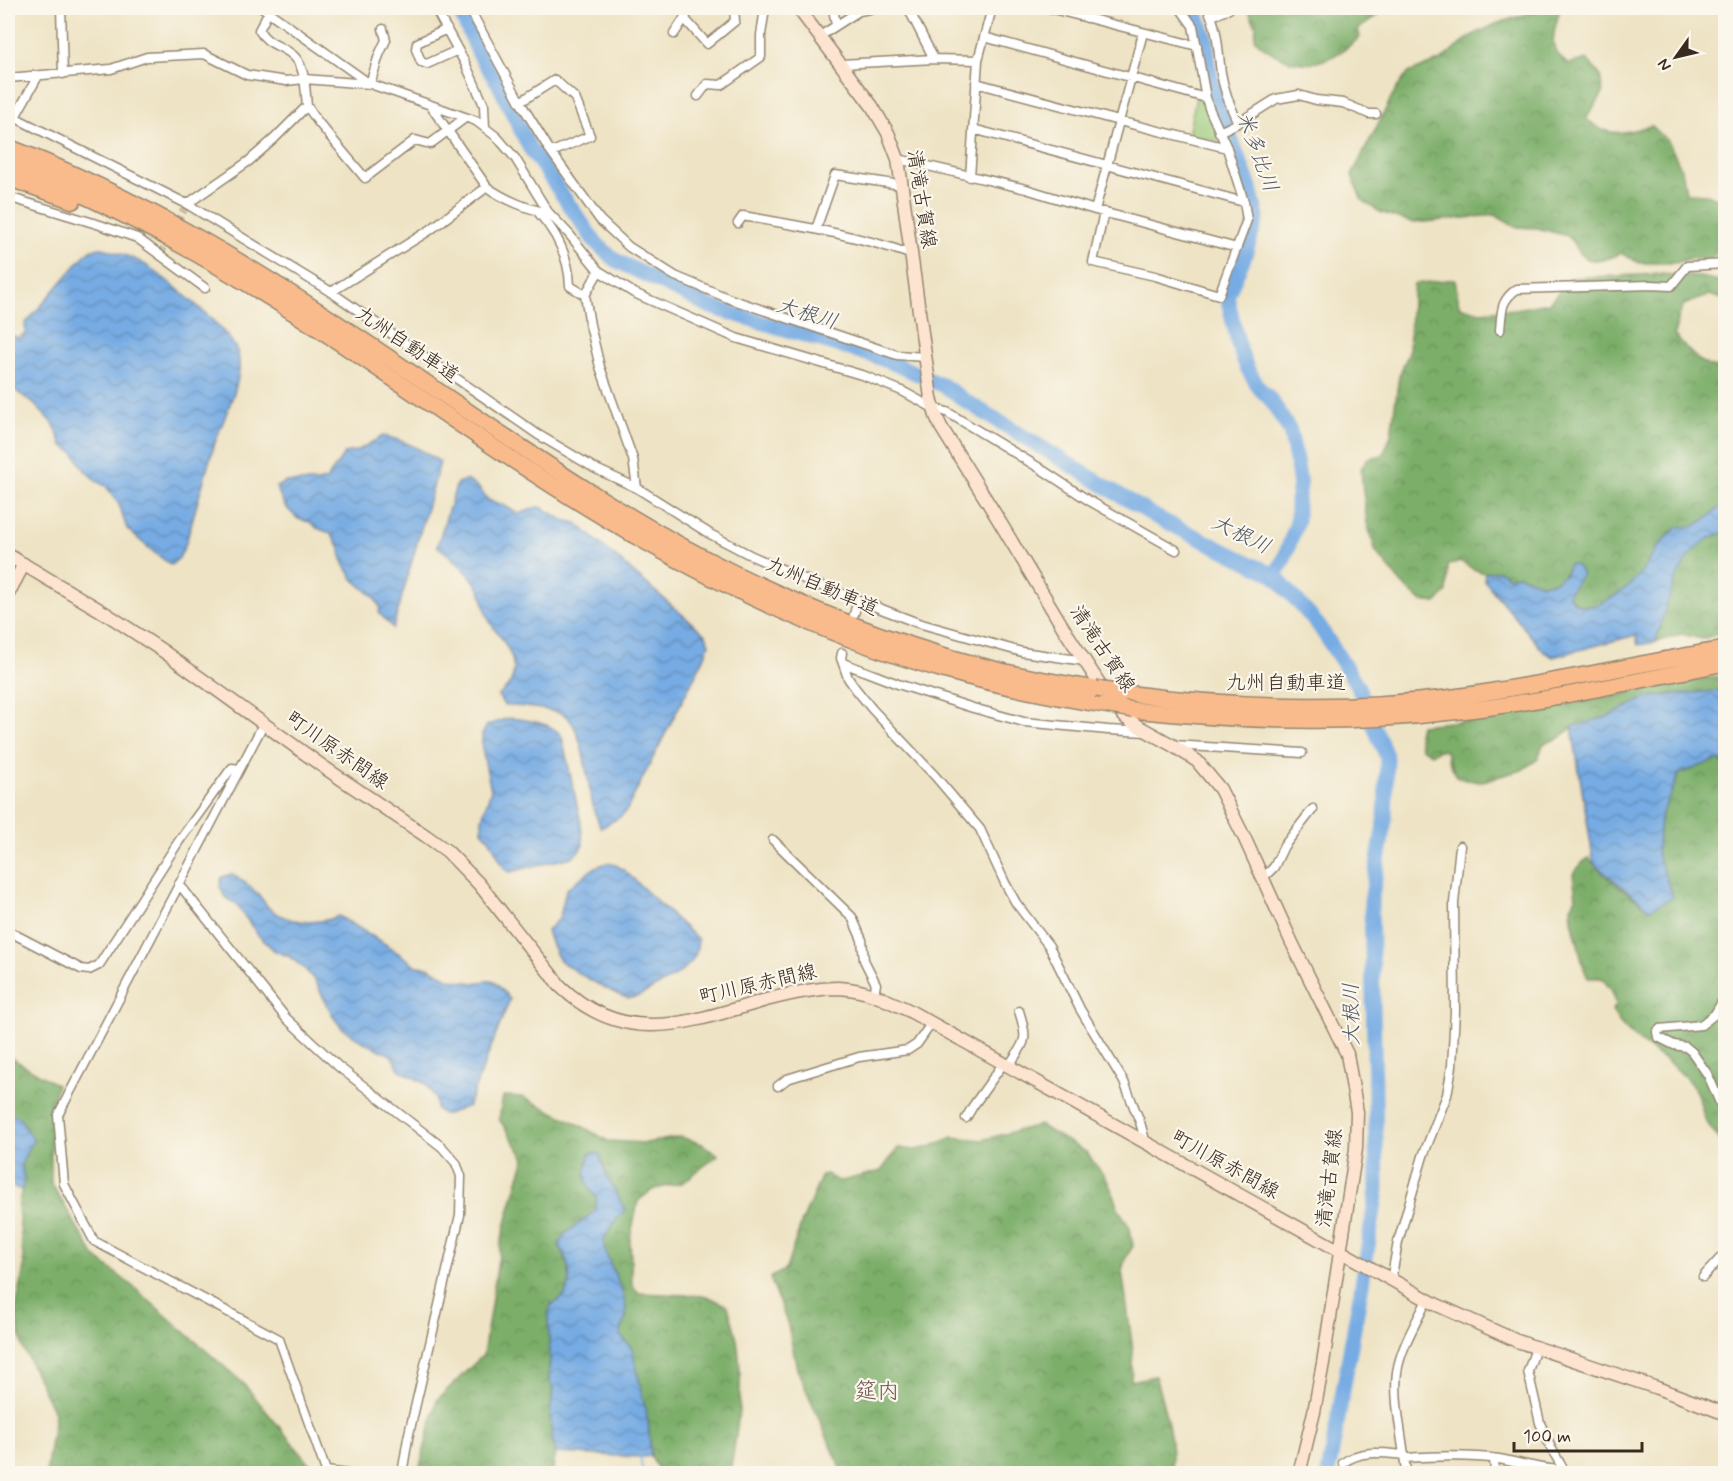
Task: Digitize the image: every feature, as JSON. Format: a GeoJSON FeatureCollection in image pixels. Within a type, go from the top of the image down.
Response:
{"type":"FeatureCollection","features":[{"type":"Feature","properties":{"kind":"highway","name":"九州自動車道"},"geometry":{"type":"LineString","coordinates":[[8,147],[145,209],[202,241],[362,340],[556,470],[669,538],[733,573],[803,604],[911,645],[1004,672],[1096,689],[1213,704],[1277,706],[1340,706],[1446,698],[1552,682],[1725,649]]}},
{"type":"Feature","properties":{"kind":"highway","name":"九州自動車道"},"geometry":{"type":"LineString","coordinates":[[8,163],[127,216],[192,251],[306,321],[603,517],[731,588],[801,620],[919,663],[1018,689],[1133,710],[1212,718],[1282,720],[1347,720],[1451,712],[1557,697],[1725,663]]}},
{"type":"Feature","properties":{"kind":"highway"},"geometry":{"type":"LineString","coordinates":[[8,178],[86,206],[192,251]]}},
{"type":"Feature","properties":{"kind":"main road","name":"清滝古賀線"},"geometry":{"type":"LineString","coordinates":[[798,8],[872,106],[888,133],[898,159],[932,403],[941,427],[1110,700],[1126,718],[1197,761],[1220,789],[1347,1054],[1357,1112],[1357,1140],[1344,1255],[1314,1412],[1299,1473]]}},
{"type":"Feature","properties":{"kind":"main road","name":"町川原赤間線"},"geometry":{"type":"LineString","coordinates":[[8,555],[163,651],[325,768],[447,851],[494,901],[560,986],[581,1004],[607,1018],[635,1025],[660,1026],[684,1023],[809,990],[840,988],[874,995],[908,1010],[1427,1300],[1536,1348],[1657,1388],[1725,1414]]}},
{"type":"Feature","properties":{"kind":"main road"},"geometry":{"type":"LineString","coordinates":[[8,594],[24,564]]}},
{"type":"Feature","properties":{"kind":"street"},"geometry":{"type":"LineString","coordinates":[[61,8],[63,74]]}},
{"type":"Feature","properties":{"kind":"street"},"geometry":{"type":"LineString","coordinates":[[435,8],[484,105],[485,129]]}},
{"type":"Feature","properties":{"kind":"street"},"geometry":{"type":"LineString","coordinates":[[469,8],[520,102],[552,152],[600,220],[629,247],[675,276],[730,299],[897,355],[925,357]]}},
{"type":"Feature","properties":{"kind":"street"},"geometry":{"type":"LineString","coordinates":[[674,34],[691,8]]}},
{"type":"Feature","properties":{"kind":"street"},"geometry":{"type":"LineString","coordinates":[[684,18],[707,44],[735,21],[734,8]]}},
{"type":"Feature","properties":{"kind":"street"},"geometry":{"type":"LineString","coordinates":[[698,96],[707,84],[721,86],[761,57],[765,8]]}},
{"type":"Feature","properties":{"kind":"street"},"geometry":{"type":"LineString","coordinates":[[833,8],[836,25]]}},
{"type":"Feature","properties":{"kind":"street"},"geometry":{"type":"LineString","coordinates":[[820,36],[859,11],[874,8]]}},
{"type":"Feature","properties":{"kind":"street"},"geometry":{"type":"LineString","coordinates":[[908,8],[934,59]]}},
{"type":"Feature","properties":{"kind":"street"},"geometry":{"type":"LineString","coordinates":[[970,177],[978,60],[992,8]]}},
{"type":"Feature","properties":{"kind":"street"},"geometry":{"type":"LineString","coordinates":[[1049,8],[1197,46]]}},
{"type":"Feature","properties":{"kind":"street"},"geometry":{"type":"LineString","coordinates":[[1087,18],[1090,8]]}},
{"type":"Feature","properties":{"kind":"street"},"geometry":{"type":"LineString","coordinates":[[1143,33],[1107,166],[1093,262],[1155,276],[1219,295],[1247,220],[1244,202],[1227,148],[1206,98],[1193,26],[1180,8]]}},
{"type":"Feature","properties":{"kind":"street"},"geometry":{"type":"LineString","coordinates":[[1207,8],[1212,16],[1228,103],[1238,123]]}},
{"type":"Feature","properties":{"kind":"street"},"geometry":{"type":"LineString","coordinates":[[1212,16],[1229,9]]}},
{"type":"Feature","properties":{"kind":"street"},"geometry":{"type":"LineString","coordinates":[[370,84],[270,10],[259,30],[264,38],[292,54],[298,61],[307,106],[365,178],[415,140],[430,144],[465,117]]}},
{"type":"Feature","properties":{"kind":"street"},"geometry":{"type":"LineString","coordinates":[[370,84],[386,40],[382,29]]}},
{"type":"Feature","properties":{"kind":"street"},"geometry":{"type":"LineString","coordinates":[[447,29],[417,43],[416,49],[421,62],[427,64],[458,50]]}},
{"type":"Feature","properties":{"kind":"street"},"geometry":{"type":"LineString","coordinates":[[984,37],[1206,98]]}},
{"type":"Feature","properties":{"kind":"street"},"geometry":{"type":"LineString","coordinates":[[8,78],[111,69],[147,57],[204,54],[247,75],[286,81],[303,79],[370,84],[476,121],[497,137],[515,158],[548,212],[598,271],[634,293],[736,338],[865,376],[932,403],[1088,500],[1176,550]]}},
{"type":"Feature","properties":{"kind":"street"},"geometry":{"type":"LineString","coordinates":[[841,64],[934,59],[978,60]]}},
{"type":"Feature","properties":{"kind":"street"},"geometry":{"type":"LineString","coordinates":[[38,76],[11,116],[187,204],[331,292],[537,434],[596,469],[637,488],[710,534],[780,569],[918,623],[1022,652],[1085,661]]}},
{"type":"Feature","properties":{"kind":"street"},"geometry":{"type":"LineString","coordinates":[[520,102],[555,80],[575,98],[590,136],[552,152]]}},
{"type":"Feature","properties":{"kind":"street"},"geometry":{"type":"LineString","coordinates":[[976,83],[1227,148]]}},
{"type":"Feature","properties":{"kind":"street"},"geometry":{"type":"LineString","coordinates":[[1219,132],[1276,99],[1299,95],[1316,100],[1343,103],[1369,114],[1376,114]]}},
{"type":"Feature","properties":{"kind":"street"},"geometry":{"type":"LineString","coordinates":[[430,105],[487,187],[538,212],[548,223],[560,244],[570,271],[570,286],[585,295]]}},
{"type":"Feature","properties":{"kind":"street"},"geometry":{"type":"LineString","coordinates":[[187,204],[274,140],[307,106]]}},
{"type":"Feature","properties":{"kind":"street"},"geometry":{"type":"LineString","coordinates":[[973,129],[1244,202]]}},
{"type":"Feature","properties":{"kind":"street"},"geometry":{"type":"LineString","coordinates":[[898,159],[1026,189],[1237,248]]}},
{"type":"Feature","properties":{"kind":"street"},"geometry":{"type":"LineString","coordinates":[[816,229],[835,175],[901,185]]}},
{"type":"Feature","properties":{"kind":"street"},"geometry":{"type":"LineString","coordinates":[[331,292],[430,230],[487,187]]}},
{"type":"Feature","properties":{"kind":"street"},"geometry":{"type":"LineString","coordinates":[[8,197],[137,238],[205,288]]}},
{"type":"Feature","properties":{"kind":"street"},"geometry":{"type":"LineString","coordinates":[[538,212],[548,212]]}},
{"type":"Feature","properties":{"kind":"street"},"geometry":{"type":"LineString","coordinates":[[738,223],[743,216],[816,229],[910,254]]}},
{"type":"Feature","properties":{"kind":"street"},"geometry":{"type":"LineString","coordinates":[[1500,330],[1504,303],[1507,296],[1517,289],[1671,286],[1687,266],[1725,264]]}},
{"type":"Feature","properties":{"kind":"street"},"geometry":{"type":"LineString","coordinates":[[598,271],[585,295],[600,367],[633,459],[637,488]]}},
{"type":"Feature","properties":{"kind":"street"},"geometry":{"type":"LineString","coordinates":[[854,614],[858,601]]}},
{"type":"Feature","properties":{"kind":"street"},"geometry":{"type":"LineString","coordinates":[[842,653],[848,678],[872,709],[935,776],[980,829],[1012,895],[1049,946],[1080,1009],[1124,1082],[1146,1144]]}},
{"type":"Feature","properties":{"kind":"street"},"geometry":{"type":"LineString","coordinates":[[843,663],[940,698],[1024,722],[1147,732]]}},
{"type":"Feature","properties":{"kind":"street"},"geometry":{"type":"LineString","coordinates":[[264,723],[58,1115],[64,1184],[94,1241],[279,1339],[325,1472],[348,1473]]}},
{"type":"Feature","properties":{"kind":"street"},"geometry":{"type":"LineString","coordinates":[[1172,745],[1302,753]]}},
{"type":"Feature","properties":{"kind":"street"},"geometry":{"type":"LineString","coordinates":[[8,931],[81,969],[89,970],[99,965],[179,841],[232,768],[239,769]]}},
{"type":"Feature","properties":{"kind":"street"},"geometry":{"type":"LineString","coordinates":[[1263,878],[1274,867],[1284,846],[1313,809]]}},
{"type":"Feature","properties":{"kind":"street"},"geometry":{"type":"LineString","coordinates":[[773,840],[852,917],[862,940],[864,960],[876,984],[874,995]]}},
{"type":"Feature","properties":{"kind":"street"},"geometry":{"type":"LineString","coordinates":[[1389,1280],[1423,1156],[1447,1095],[1452,1066],[1455,1011],[1454,903],[1460,846]]}},
{"type":"Feature","properties":{"kind":"street"},"geometry":{"type":"LineString","coordinates":[[179,884],[286,1018],[339,1067],[442,1147],[459,1170],[461,1176],[460,1215],[408,1438],[402,1473]]}},
{"type":"Feature","properties":{"kind":"street"},"geometry":{"type":"LineString","coordinates":[[1725,995],[1715,1014],[1701,1024],[1660,1029],[1657,1032],[1658,1037],[1674,1045],[1686,1047],[1692,1052],[1708,1075],[1725,1117]]}},
{"type":"Feature","properties":{"kind":"street"},"geometry":{"type":"LineString","coordinates":[[966,1118],[1024,1041],[1025,1035],[1019,1011]]}},
{"type":"Feature","properties":{"kind":"street"},"geometry":{"type":"LineString","coordinates":[[778,1086],[787,1079],[859,1057],[908,1050],[917,1044],[931,1024]]}},
{"type":"Feature","properties":{"kind":"street"},"geometry":{"type":"LineString","coordinates":[[1703,1277],[1725,1252]]}},
{"type":"Feature","properties":{"kind":"street"},"geometry":{"type":"LineString","coordinates":[[1406,1473],[1397,1373],[1404,1348],[1427,1300]]}},
{"type":"Feature","properties":{"kind":"street"},"geometry":{"type":"LineString","coordinates":[[1536,1348],[1528,1371],[1540,1423],[1564,1472]]}},
{"type":"Feature","properties":{"kind":"street"},"geometry":{"type":"LineString","coordinates":[[1343,1463],[1364,1453],[1494,1459],[1564,1472]]}},
{"type":"Feature","properties":{"kind":"street"},"geometry":{"type":"LineString","coordinates":[[1494,1459],[1495,1473]]}},
{"type":"Feature","properties":{"kind":"green space"},"geometry":{"type":"Polygon","coordinates":[[[1247,8],[1385,8],[1358,29],[1360,37],[1346,48],[1321,61],[1308,63],[1282,58],[1255,40],[1256,26],[1247,8]]]}},
{"type":"Feature","properties":{"kind":"green space"},"geometry":{"type":"Polygon","coordinates":[[[1545,8],[1554,8],[1559,13],[1553,41],[1561,58],[1568,64],[1587,59],[1600,75],[1603,93],[1586,119],[1603,130],[1615,133],[1652,126],[1668,141],[1682,170],[1686,193],[1707,194],[1725,201],[1725,246],[1711,259],[1688,259],[1676,263],[1639,263],[1621,253],[1608,259],[1592,260],[1583,256],[1568,236],[1537,228],[1515,227],[1495,215],[1414,223],[1380,212],[1361,199],[1352,175],[1395,91],[1408,73],[1441,60],[1471,36],[1496,24],[1545,8]]]}},
{"type":"Feature","properties":{"kind":"green space"},"geometry":{"type":"Polygon","coordinates":[[[1196,97],[1203,99],[1222,142],[1188,135],[1196,97]]]}},
{"type":"Feature","properties":{"kind":"green space"},"geometry":{"type":"Polygon","coordinates":[[[1660,274],[1700,277],[1725,282],[1725,300],[1709,295],[1684,305],[1674,335],[1703,363],[1710,367],[1725,368],[1725,503],[1693,527],[1678,527],[1658,547],[1636,579],[1616,596],[1600,604],[1586,607],[1578,604],[1568,594],[1569,565],[1565,574],[1554,582],[1542,584],[1519,575],[1509,577],[1498,572],[1479,571],[1460,561],[1448,565],[1447,592],[1436,603],[1421,601],[1402,584],[1376,552],[1367,523],[1361,469],[1367,459],[1383,455],[1391,435],[1399,376],[1409,352],[1414,284],[1455,279],[1459,306],[1480,312],[1549,303],[1571,278],[1660,274]]]}},
{"type":"Feature","properties":{"kind":"green space"},"geometry":{"type":"Polygon","coordinates":[[[1725,532],[1725,632],[1702,639],[1681,634],[1656,642],[1673,586],[1687,559],[1708,539],[1725,532]]]}},
{"type":"Feature","properties":{"kind":"green space"},"geometry":{"type":"Polygon","coordinates":[[[1725,675],[1725,690],[1648,697],[1607,717],[1572,727],[1561,737],[1543,744],[1538,759],[1522,770],[1479,782],[1458,778],[1446,751],[1439,750],[1431,754],[1421,748],[1418,734],[1420,725],[1501,717],[1725,675]]]}},
{"type":"Feature","properties":{"kind":"green space"},"geometry":{"type":"Polygon","coordinates":[[[1715,760],[1725,763],[1725,1147],[1706,1121],[1697,1094],[1686,1078],[1629,1033],[1612,1010],[1617,1005],[1612,991],[1602,978],[1588,978],[1572,920],[1571,907],[1576,898],[1573,874],[1589,858],[1609,879],[1649,909],[1660,818],[1679,774],[1715,760]]]}},
{"type":"Feature","properties":{"kind":"green space"},"geometry":{"type":"Polygon","coordinates":[[[8,1056],[57,1085],[51,1107],[51,1183],[95,1257],[130,1284],[243,1383],[313,1468],[308,1473],[46,1473],[55,1414],[23,1348],[15,1314],[24,1267],[18,1207],[24,1178],[21,1165],[34,1140],[21,1119],[8,1111],[8,1056]]]}},
{"type":"Feature","properties":{"kind":"green space"},"geometry":{"type":"Polygon","coordinates":[[[503,1096],[522,1097],[608,1141],[646,1143],[681,1137],[702,1144],[718,1155],[682,1183],[654,1189],[638,1201],[630,1239],[632,1285],[639,1293],[707,1296],[728,1306],[740,1363],[740,1395],[730,1473],[660,1473],[651,1456],[648,1421],[632,1349],[620,1335],[626,1315],[623,1293],[608,1259],[603,1240],[625,1210],[607,1176],[600,1154],[590,1154],[585,1173],[589,1188],[597,1199],[595,1211],[564,1235],[559,1245],[570,1277],[567,1291],[551,1305],[548,1316],[549,1380],[553,1389],[550,1415],[556,1453],[552,1473],[418,1474],[437,1400],[483,1355],[501,1242],[525,1158],[499,1119],[503,1096]]]}},
{"type":"Feature","properties":{"kind":"green space"},"geometry":{"type":"Polygon","coordinates":[[[1039,1125],[1086,1152],[1108,1181],[1118,1208],[1130,1228],[1133,1246],[1122,1270],[1133,1351],[1131,1381],[1155,1376],[1170,1436],[1171,1473],[843,1473],[797,1369],[788,1325],[770,1278],[786,1269],[801,1224],[822,1175],[827,1174],[838,1182],[881,1171],[898,1148],[915,1150],[930,1147],[953,1137],[982,1140],[1039,1125]]]}},
{"type":"Feature","properties":{"kind":"water"},"geometry":{"type":"Polygon","coordinates":[[[103,248],[141,262],[168,282],[212,319],[233,344],[238,354],[236,388],[214,446],[186,543],[179,558],[171,565],[127,529],[118,502],[106,486],[96,481],[84,469],[74,453],[62,445],[54,425],[34,404],[8,385],[8,333],[18,338],[26,333],[25,324],[84,256],[92,249],[103,248]]]}},
{"type":"Feature","properties":{"kind":"water"},"geometry":{"type":"Polygon","coordinates":[[[383,436],[405,443],[440,462],[393,628],[379,613],[380,607],[374,597],[354,580],[345,566],[340,547],[330,533],[317,528],[310,522],[298,519],[285,506],[276,487],[286,482],[326,480],[345,453],[357,451],[383,436]]]}},
{"type":"Feature","properties":{"kind":"water"},"geometry":{"type":"Polygon","coordinates":[[[465,480],[477,486],[488,500],[519,514],[538,507],[563,520],[576,523],[706,635],[709,644],[705,656],[626,811],[601,828],[593,806],[584,756],[576,730],[564,715],[535,708],[504,705],[498,696],[511,682],[514,667],[512,659],[486,614],[481,593],[474,580],[437,546],[457,483],[465,480]]]}},
{"type":"Feature","properties":{"kind":"water"},"geometry":{"type":"Polygon","coordinates":[[[1724,503],[1725,532],[1708,539],[1687,559],[1673,586],[1656,642],[1638,645],[1636,635],[1553,657],[1544,652],[1484,580],[1485,573],[1500,571],[1509,577],[1519,575],[1542,584],[1554,582],[1565,574],[1569,564],[1577,566],[1582,574],[1568,594],[1577,604],[1593,606],[1610,599],[1632,583],[1653,554],[1678,527],[1693,527],[1708,518],[1724,503]]]}},
{"type":"Feature","properties":{"kind":"water"},"geometry":{"type":"Polygon","coordinates":[[[1725,690],[1725,763],[1715,760],[1679,774],[1660,818],[1657,854],[1673,897],[1650,909],[1594,864],[1572,727],[1607,717],[1648,697],[1725,690]]]}},
{"type":"Feature","properties":{"kind":"water"},"geometry":{"type":"Polygon","coordinates":[[[509,718],[545,725],[562,737],[581,823],[583,845],[572,857],[510,872],[504,868],[490,840],[482,831],[482,818],[491,790],[482,749],[482,735],[487,725],[509,718]]]}},
{"type":"Feature","properties":{"kind":"water"},"geometry":{"type":"Polygon","coordinates":[[[607,863],[624,870],[697,939],[694,957],[683,970],[635,998],[624,997],[566,965],[556,955],[547,931],[560,917],[566,890],[596,867],[607,863]]]}},
{"type":"Feature","properties":{"kind":"water"},"geometry":{"type":"Polygon","coordinates":[[[231,874],[252,888],[270,909],[286,918],[313,922],[339,916],[417,966],[428,967],[450,979],[473,983],[493,980],[510,999],[468,1106],[445,1115],[436,1109],[436,1100],[426,1084],[400,1070],[391,1055],[360,1040],[342,1028],[334,1018],[315,981],[304,968],[288,956],[275,951],[258,935],[236,904],[225,897],[220,887],[222,877],[231,874]]]}},
{"type":"Feature","properties":{"kind":"water"},"geometry":{"type":"Polygon","coordinates":[[[8,1111],[21,1119],[34,1140],[21,1165],[24,1178],[22,1190],[8,1185],[8,1111]]]}},
{"type":"Feature","properties":{"kind":"water"},"geometry":{"type":"Polygon","coordinates":[[[590,1154],[599,1154],[607,1176],[625,1210],[603,1241],[623,1293],[626,1315],[620,1335],[632,1349],[648,1421],[651,1456],[556,1453],[552,1437],[550,1415],[553,1389],[549,1380],[548,1316],[551,1305],[567,1291],[570,1277],[559,1245],[564,1235],[595,1211],[597,1199],[586,1178],[590,1154]]]}},
{"type":"Feature","properties":{"kind":"waterway","name":"大根川"},"geometry":{"type":"LineString","coordinates":[[458,8],[479,54],[499,85],[529,147],[595,242],[615,260],[711,307],[880,358],[944,386],[1156,517],[1274,575],[1319,626],[1357,685],[1387,758],[1385,819],[1371,902],[1377,1190],[1328,1474]]}},
{"type":"Feature","properties":{"kind":"waterway","name":"米多比川"},"geometry":{"type":"LineString","coordinates":[[1193,8],[1207,40],[1208,64],[1219,109],[1250,187],[1257,218],[1244,258],[1227,296],[1239,347],[1247,368],[1290,431],[1300,485],[1297,522],[1283,562],[1274,575]]}},
{"type":"Feature","properties":{"kind":"waterway"},"geometry":{"type":"LineString","coordinates":[[640,1455],[643,1474]]}},
{"type":"Feature","properties":{"kind":"tunnel"},"geometry":{"type":"LineString","coordinates":[[160,255],[187,204]]}},
{"type":"Feature","properties":{"kind":"district","name":"筵内"},"geometry":{"type":"Point","coordinates":[877,1392]}}]}
